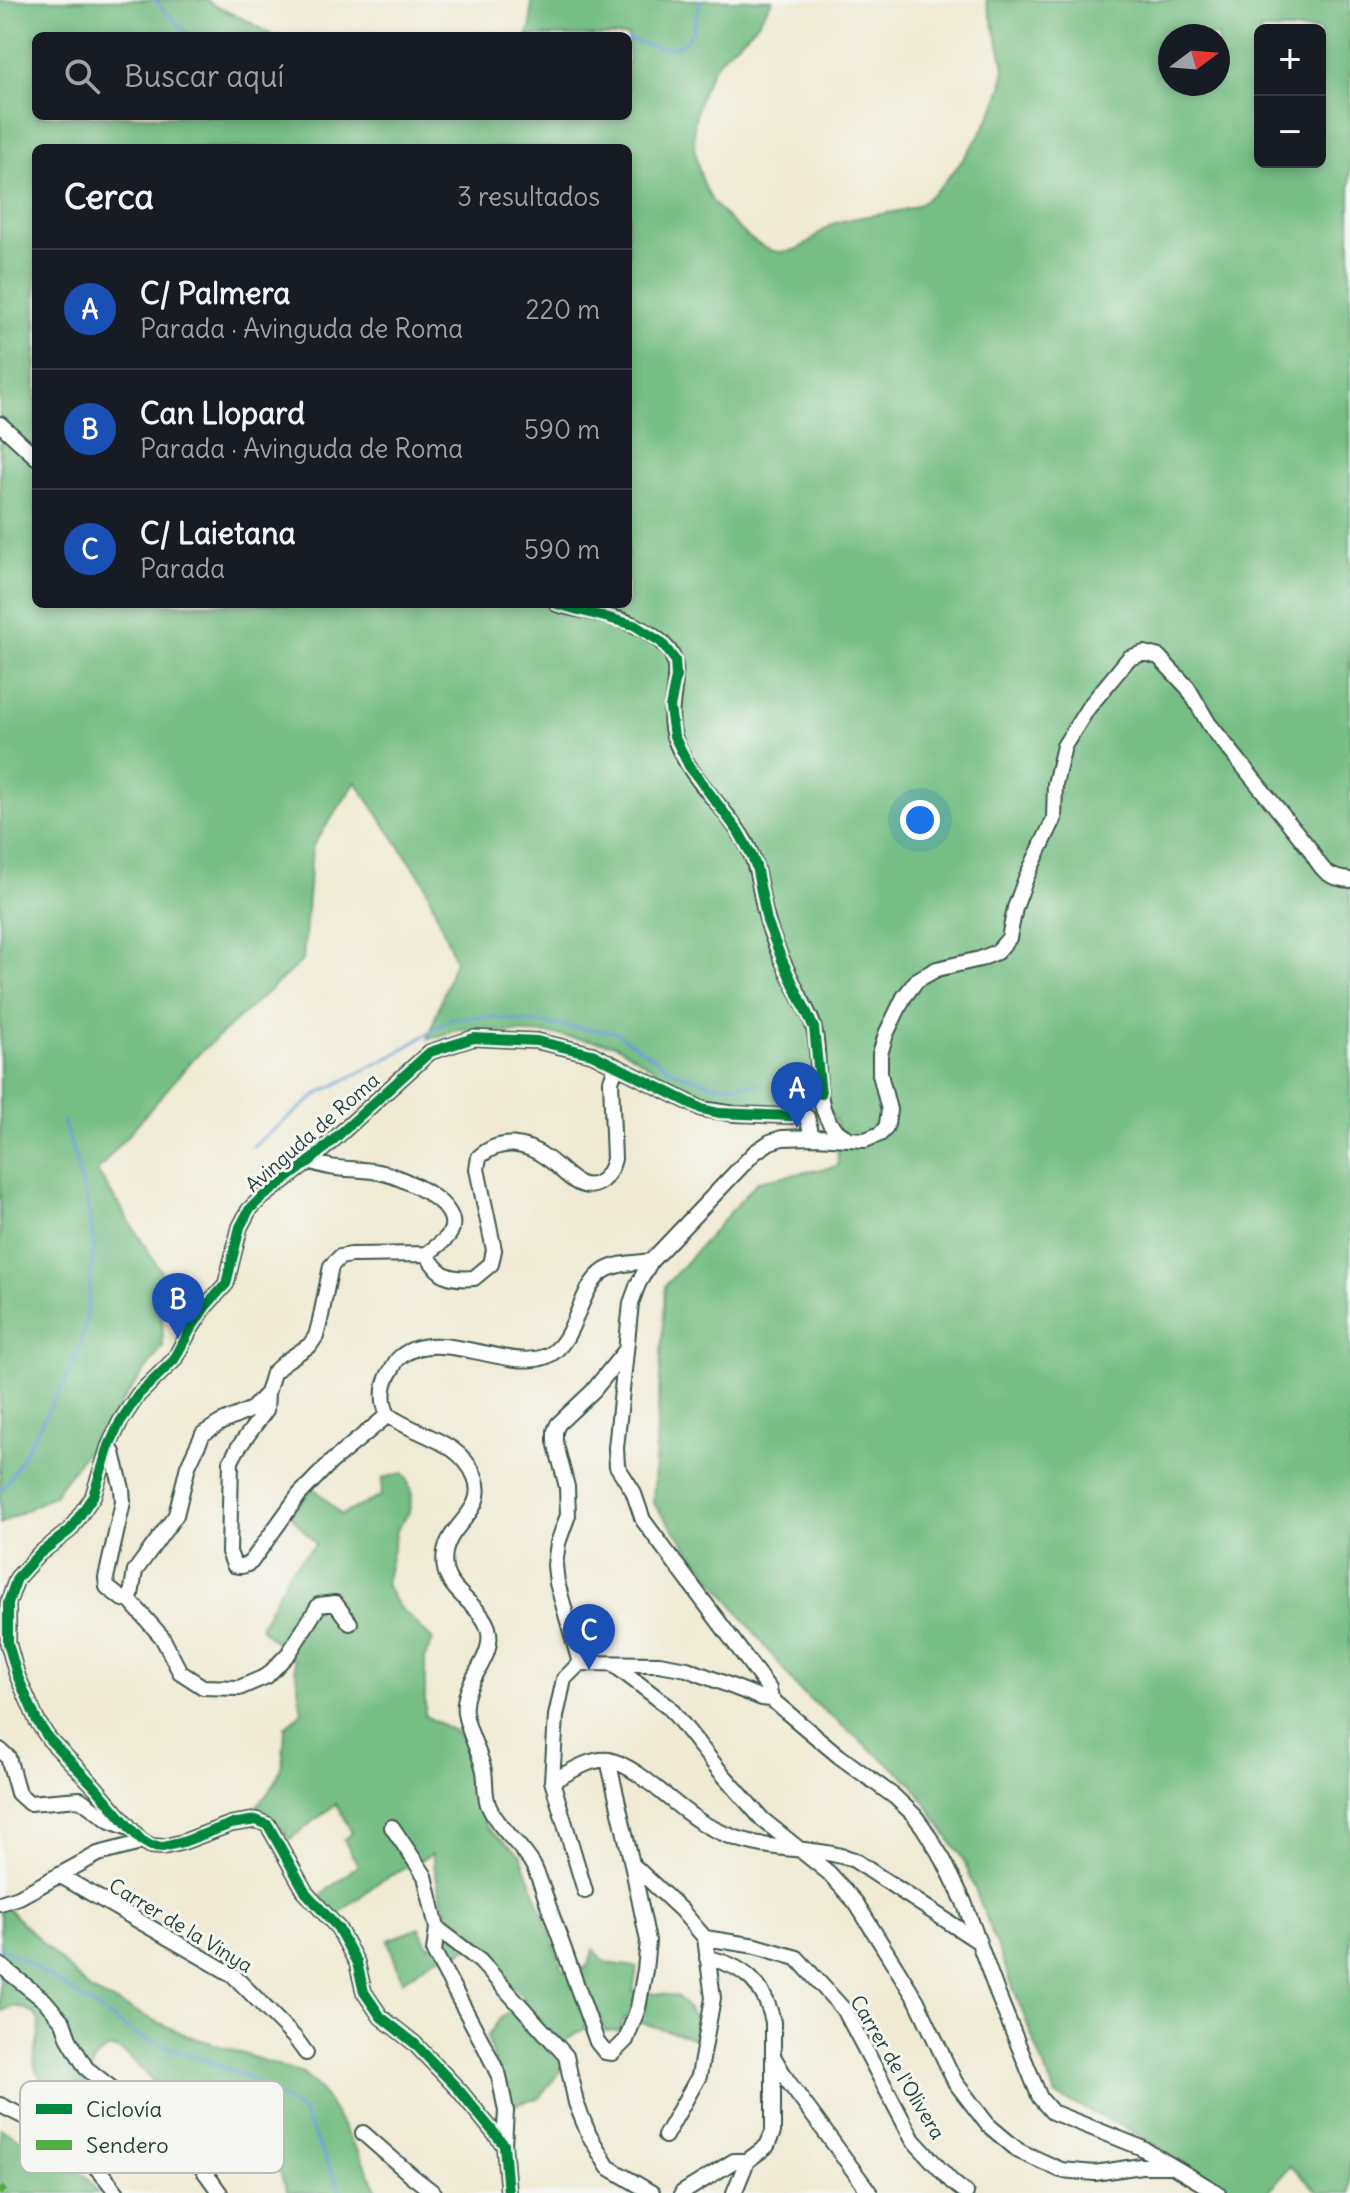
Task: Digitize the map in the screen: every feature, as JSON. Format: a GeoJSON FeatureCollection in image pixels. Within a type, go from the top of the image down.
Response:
{"type":"FeatureCollection","features":[{"type":"Feature","properties":{"kind":"street"},"geometry":{"type":"LineString","coordinates":[[0,424],[32,453]]}},
{"type":"Feature","properties":{"kind":"street"},"geometry":{"type":"LineString","coordinates":[[573,608],[644,629],[661,642],[675,660],[676,677],[670,708],[674,736],[684,757],[751,854],[767,921],[814,1028],[826,1130],[806,1126],[755,1152],[651,1261],[634,1293],[616,1448],[617,1466],[633,1491],[643,1520],[769,1689],[771,1699]]}},
{"type":"Feature","properties":{"kind":"street"},"geometry":{"type":"LineString","coordinates":[[806,1126],[865,1140],[880,1134],[887,1124],[889,1110],[880,1074],[880,1054],[904,997],[917,980],[937,969],[997,952],[1009,938],[1015,908],[1026,878],[1054,819],[1055,784],[1064,746],[1088,708],[1129,658],[1144,653],[1159,657],[1188,688],[1209,724],[1300,837],[1321,869],[1335,879],[1350,880]]}},
{"type":"Feature","properties":{"kind":"street","name":"Avinguda de Roma"},"geometry":{"type":"LineString","coordinates":[[141,1840],[49,1739],[37,1721],[17,1675],[8,1643],[8,1603],[17,1578],[39,1554],[70,1530],[93,1496],[109,1446],[138,1395],[174,1360],[205,1307],[226,1284],[240,1227],[249,1210],[310,1161],[430,1052],[474,1038],[537,1041],[592,1054],[702,1109],[719,1113],[806,1126],[818,1115],[827,1120]]}},
{"type":"Feature","properties":{"kind":"street"},"geometry":{"type":"LineString","coordinates":[[427,1254],[433,1266],[450,1278],[474,1278],[491,1264],[494,1250],[477,1169],[479,1157],[496,1145],[507,1144],[536,1151],[585,1185],[606,1180],[614,1159],[611,1081],[616,1066]]}},
{"type":"Feature","properties":{"kind":"street"},"geometry":{"type":"LineString","coordinates":[[806,1126],[821,1094]]}},
{"type":"Feature","properties":{"kind":"street"},"geometry":{"type":"LineString","coordinates":[[827,1120],[837,1133],[856,1140]]}},
{"type":"Feature","properties":{"kind":"street"},"geometry":{"type":"LineString","coordinates":[[310,1161],[323,1167],[383,1173],[421,1189],[445,1205],[451,1213],[450,1233],[427,1254],[351,1255],[340,1257],[331,1266],[316,1336],[310,1345],[273,1373],[266,1410],[231,1461],[229,1552],[234,1565],[246,1566],[251,1562],[299,1495],[331,1462],[388,1415]]}},
{"type":"Feature","properties":{"kind":"street"},"geometry":{"type":"LineString","coordinates":[[608,1760],[648,1941],[638,2008],[626,2040],[613,2053],[605,2052],[597,2042],[532,1864],[487,1805],[484,1771],[465,1714],[466,1693],[490,1645],[487,1626],[452,1587],[445,1568],[445,1550],[457,1527],[475,1506],[477,1481],[470,1466],[450,1446],[402,1425],[388,1415],[383,1399],[386,1379],[399,1358],[415,1349],[432,1345],[531,1360],[548,1356],[559,1346],[593,1283],[603,1272],[616,1266],[651,1261]]}},
{"type":"Feature","properties":{"kind":"street"},"geometry":{"type":"LineString","coordinates":[[580,1663],[557,1583],[555,1565],[558,1543],[568,1515],[567,1487],[555,1431],[627,1349]]}},
{"type":"Feature","properties":{"kind":"street"},"geometry":{"type":"LineString","coordinates":[[130,1601],[135,1571],[176,1515],[188,1466],[203,1434],[252,1409],[267,1393]]}},
{"type":"Feature","properties":{"kind":"street"},"geometry":{"type":"LineString","coordinates":[[109,1446],[123,1502],[106,1578],[107,1587],[130,1601],[162,1637],[180,1672],[203,1687],[239,1688],[267,1676],[289,1653],[319,1605],[335,1603],[350,1623]]}},
{"type":"Feature","properties":{"kind":"street"},"geometry":{"type":"LineString","coordinates":[[585,1891],[552,1781],[556,1716],[564,1679],[580,1663],[659,1664],[687,1669],[771,1699],[914,1815],[957,1885],[1045,2106],[1052,2112],[1140,2147],[1218,2193]]}},
{"type":"Feature","properties":{"kind":"street"},"geometry":{"type":"LineString","coordinates":[[613,1664],[669,1707],[763,1820],[829,1873],[856,1903],[917,2001],[955,2082],[988,2125],[1019,2151],[1061,2170],[1095,2173],[1141,2166],[1172,2166]]}},
{"type":"Feature","properties":{"kind":"street"},"geometry":{"type":"LineString","coordinates":[[0,1750],[8,1757],[18,1793],[29,1803],[80,1799],[110,1821],[130,1828]]}},
{"type":"Feature","properties":{"kind":"street"},"geometry":{"type":"LineString","coordinates":[[552,1781],[593,1761],[608,1760],[626,1766],[703,1824],[729,1836],[773,1847],[854,1860],[979,1943]]}},
{"type":"Feature","properties":{"kind":"street"},"geometry":{"type":"LineString","coordinates":[[0,1903],[19,1897],[98,1854],[141,1840],[151,1846],[163,1847],[231,1824],[256,1820],[268,1825],[306,1893],[338,1928],[357,1963],[364,1992],[381,2017],[414,2043],[450,2080],[504,2145]]}},
{"type":"Feature","properties":{"kind":"street"},"geometry":{"type":"LineString","coordinates":[[392,1827],[425,1876],[437,1928],[434,1952],[499,2076],[506,2111],[504,2145],[508,2193]]}},
{"type":"Feature","properties":{"kind":"street"},"geometry":{"type":"LineString","coordinates":[[632,1864],[681,1910],[705,1938],[713,1998],[699,2076],[665,2136]]}},
{"type":"Feature","properties":{"kind":"street","name":"Carrer de la Vinya"},"geometry":{"type":"LineString","coordinates":[[59,1875],[233,1975],[306,2053]]}},
{"type":"Feature","properties":{"kind":"street"},"geometry":{"type":"LineString","coordinates":[[437,1928],[480,1961],[566,2056],[576,2103],[589,2135],[608,2167],[652,2193]]}},
{"type":"Feature","properties":{"kind":"street","name":"Carrer de l'Olivera"},"geometry":{"type":"LineString","coordinates":[[705,1938],[756,1946],[797,1958],[845,2011],[913,2140],[966,2193]]}},
{"type":"Feature","properties":{"kind":"street"},"geometry":{"type":"LineString","coordinates":[[707,1958],[720,1960],[750,1977],[762,1991],[773,2022],[773,2132],[767,2146],[747,2161],[734,2193]]}},
{"type":"Feature","properties":{"kind":"street"},"geometry":{"type":"LineString","coordinates":[[0,1965],[45,2001],[63,2022],[86,2068],[102,2081]]}},
{"type":"Feature","properties":{"kind":"street"},"geometry":{"type":"LineString","coordinates":[[773,2055],[787,2080],[870,2193]]}},
{"type":"Feature","properties":{"kind":"street"},"geometry":{"type":"LineString","coordinates":[[0,2105],[20,2116]]}},
{"type":"Feature","properties":{"kind":"street"},"geometry":{"type":"LineString","coordinates":[[363,2133],[434,2193]]}},
{"type":"Feature","properties":{"kind":"street"},"geometry":{"type":"LineString","coordinates":[[682,2193],[734,2161],[747,2161]]}},
{"type":"Feature","properties":{"kind":"street"},"geometry":{"type":"LineString","coordinates":[[102,2173],[117,2193]]}},
{"type":"Feature","properties":{"kind":"street"},"geometry":{"type":"LineString","coordinates":[[206,2173],[220,2193]]}},
{"type":"Feature","properties":{"kind":"green space"},"geometry":{"type":"Polygon","coordinates":[[[0,0],[207,0],[266,32],[32,32],[32,120],[632,120],[632,32],[529,32],[531,0],[773,0],[756,25],[712,71],[698,105],[694,134],[699,170],[715,205],[752,240],[771,250],[784,252],[803,246],[837,222],[913,207],[926,199],[957,167],[985,126],[1002,86],[1003,61],[986,0],[1350,0],[1350,2193],[1320,2193],[1290,2166],[1267,2193],[1236,2193],[1128,2129],[1055,2095],[964,1861],[912,1783],[801,1692],[653,1503],[665,1286],[758,1181],[838,1166],[837,1123],[830,1112],[759,1107],[682,1086],[614,1044],[550,1034],[459,1030],[428,1039],[455,960],[424,882],[356,782],[312,847],[303,960],[193,1059],[97,1171],[161,1271],[163,1346],[54,1495],[0,1524],[0,0]]]}},
{"type":"Feature","properties":{"kind":"green space"},"geometry":{"type":"Polygon","coordinates":[[[403,1473],[412,1496],[409,1512],[397,1530],[385,1584],[397,1605],[433,1640],[425,1657],[425,1716],[456,1732],[473,1747],[487,1827],[521,1855],[564,1972],[587,1967],[594,1949],[605,1963],[637,1967],[633,1991],[677,1996],[701,2025],[699,2040],[625,2018],[619,2030],[605,2031],[599,2020],[558,2045],[563,2068],[540,2098],[509,2106],[487,2037],[500,2019],[525,1999],[471,1945],[458,1954],[437,1957],[402,1981],[388,1940],[419,1928],[428,1946],[452,1932],[432,1854],[380,1881],[337,1915],[320,1896],[358,1865],[344,1840],[352,1833],[336,1804],[290,1839],[271,1816],[256,1807],[280,1771],[285,1727],[302,1712],[294,1660],[260,1627],[290,1570],[316,1544],[291,1516],[313,1487],[341,1515],[381,1496],[383,1478],[403,1473]]]}},
{"type":"Feature","properties":{"kind":"green space"},"geometry":{"type":"Polygon","coordinates":[[[0,1901],[91,1991],[186,2035],[301,2073],[315,2084],[327,2100],[379,2193],[288,2193],[281,2173],[284,2173],[284,2081],[153,2081],[126,2054],[113,2049],[106,2050],[94,2062],[98,2081],[43,2081],[35,2066],[40,2025],[37,2018],[32,2012],[16,2007],[0,2014],[0,1901]]]}},
{"type":"Feature","properties":{"kind":"green space"},"geometry":{"type":"Polygon","coordinates":[[[0,2128],[20,2139],[20,2173],[81,2173],[98,2193],[0,2193],[0,2128]]]}},
{"type":"Feature","properties":{"kind":"waterway"},"geometry":{"type":"LineString","coordinates":[[154,0],[186,32]]}},
{"type":"Feature","properties":{"kind":"waterway"},"geometry":{"type":"LineString","coordinates":[[632,40],[663,48],[680,45],[692,32],[701,0]]}},
{"type":"Feature","properties":{"kind":"waterway"},"geometry":{"type":"LineString","coordinates":[[253,1146],[321,1092],[394,1055],[452,1018],[490,1017],[615,1032],[675,1072],[716,1085],[759,1084]]}},
{"type":"Feature","properties":{"kind":"waterway"},"geometry":{"type":"LineString","coordinates":[[0,1490],[11,1477],[67,1377],[81,1345],[87,1314],[94,1245],[87,1204],[63,1121]]}},
{"type":"Feature","properties":{"kind":"waterway"},"geometry":{"type":"LineString","coordinates":[[0,1947],[34,1966],[136,2035],[253,2081]]}},
{"type":"Feature","properties":{"kind":"waterway"},"geometry":{"type":"LineString","coordinates":[[284,2100],[302,2111],[342,2193]]}},
{"type":"Feature","properties":{"kind":"marked path"},"geometry":{"type":"LineString","coordinates":[[0,2188],[4,2193]]}},
{"type":"Feature","properties":{"kind":"cycle path"},"geometry":{"type":"LineString","coordinates":[[572,608],[634,625],[661,642],[675,660],[676,677],[670,708],[674,736],[689,766],[738,831],[756,866],[767,921],[814,1028],[821,1094]]}},
{"type":"Feature","properties":{"kind":"cycle path"},"geometry":{"type":"LineString","coordinates":[[508,2193],[504,2145],[459,2090],[414,2043],[381,2017],[364,1992],[357,1963],[338,1928],[306,1893],[268,1825],[256,1820],[231,1824],[183,1842],[163,1847],[151,1846],[141,1840],[49,1739],[37,1721],[17,1675],[8,1643],[8,1603],[17,1578],[39,1554],[70,1530],[93,1496],[109,1446],[138,1395],[174,1360],[205,1307],[226,1284],[240,1227],[249,1210],[310,1161],[430,1052],[474,1038],[537,1041],[592,1054],[702,1109],[719,1113],[791,1116]]}},
{"type":"Feature","properties":{"kind":"place","name":"C/ Palmera"},"geometry":{"type":"Point","coordinates":[797,1128]}},
{"type":"Feature","properties":{"kind":"place","name":"Can Llopard"},"geometry":{"type":"Point","coordinates":[178,1339]}},
{"type":"Feature","properties":{"kind":"place","name":"C/ Laietana"},"geometry":{"type":"Point","coordinates":[589,1670]}}]}
